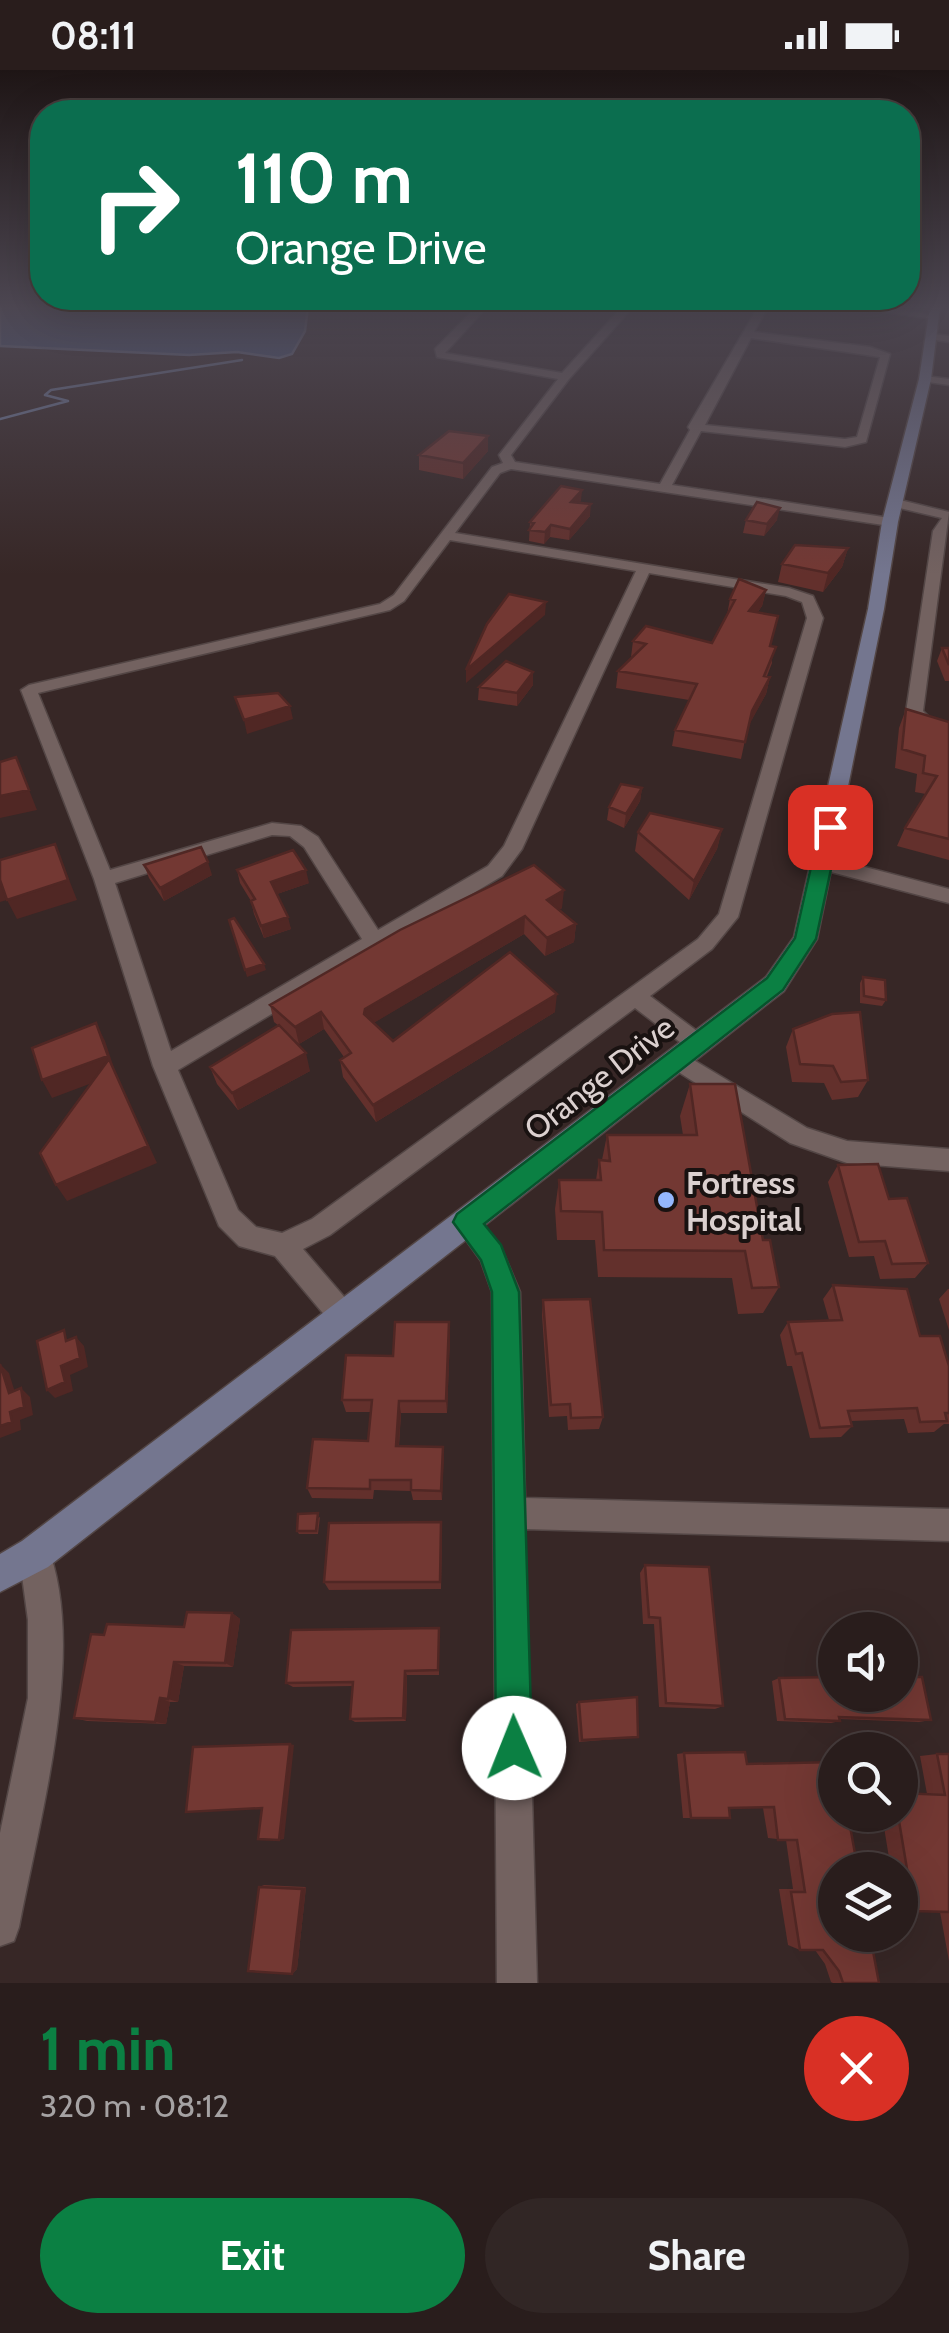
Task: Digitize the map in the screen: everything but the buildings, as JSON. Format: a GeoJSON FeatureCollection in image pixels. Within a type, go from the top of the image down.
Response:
{"type":"FeatureCollection","features":[{"type":"Feature","properties":{"kind":"street"},"geometry":{"type":"LineString","coordinates":[[510,465],[505,455],[550,396]]}},
{"type":"Feature","properties":{"kind":"street"},"geometry":{"type":"LineString","coordinates":[[665,486],[711,396]]}},
{"type":"Feature","properties":{"kind":"street"},"geometry":{"type":"LineString","coordinates":[[694,426],[845,444],[862,439],[874,396]]}},
{"type":"Feature","properties":{"kind":"street","name":"Orange Drive"},"geometry":{"type":"LineString","coordinates":[[0,1574],[35,1554],[775,984],[794,962],[805,939],[823,863],[893,513],[932,396]]}},
{"type":"Feature","properties":{"kind":"street"},"geometry":{"type":"LineString","coordinates":[[342,1315],[284,1246],[248,1237],[228,1218],[164,1066],[104,879],[28,690],[385,607],[400,598],[496,470],[510,465],[949,517],[940,531],[914,712],[926,724],[949,734]]}},
{"type":"Feature","properties":{"kind":"street"},"geometry":{"type":"LineString","coordinates":[[284,1246],[321,1227],[636,997],[705,944],[728,918],[815,618],[808,599],[789,592],[448,536]]}},
{"type":"Feature","properties":{"kind":"street"},"geometry":{"type":"LineString","coordinates":[[164,1066],[372,939],[495,870],[512,849],[645,567]]}},
{"type":"Feature","properties":{"kind":"street"},"geometry":{"type":"LineString","coordinates":[[104,879],[272,829],[294,830],[311,842],[372,939]]}},
{"type":"Feature","properties":{"kind":"street"},"geometry":{"type":"LineString","coordinates":[[823,863],[949,896]]}},
{"type":"Feature","properties":{"kind":"street"},"geometry":{"type":"LineString","coordinates":[[636,997],[687,1051],[799,1136],[847,1152],[949,1160]]}},
{"type":"Feature","properties":{"kind":"street"},"geometry":{"type":"LineString","coordinates":[[466,1222],[492,1254],[506,1292],[517,1983]]}},
{"type":"Feature","properties":{"kind":"street"},"geometry":{"type":"LineString","coordinates":[[510,1514],[949,1525]]}},
{"type":"Feature","properties":{"kind":"street"},"geometry":{"type":"LineString","coordinates":[[0,1927],[45,1698],[45,1620],[35,1554]]}},
{"type":"Feature","properties":{"kind":"waterway"},"geometry":{"type":"LineString","coordinates":[[0,419],[68,401],[50,396]]}},
{"type":"Feature","properties":{"kind":"place","name":"Fortress Hospital"},"geometry":{"type":"Point","coordinates":[666,1200]}},
{"type":"Feature","properties":{"kind":"route"},"geometry":{"type":"LineString","coordinates":[[514,1748],[506,1292],[492,1254],[466,1222],[775,984],[794,962],[805,939],[830,827]]}}]}
